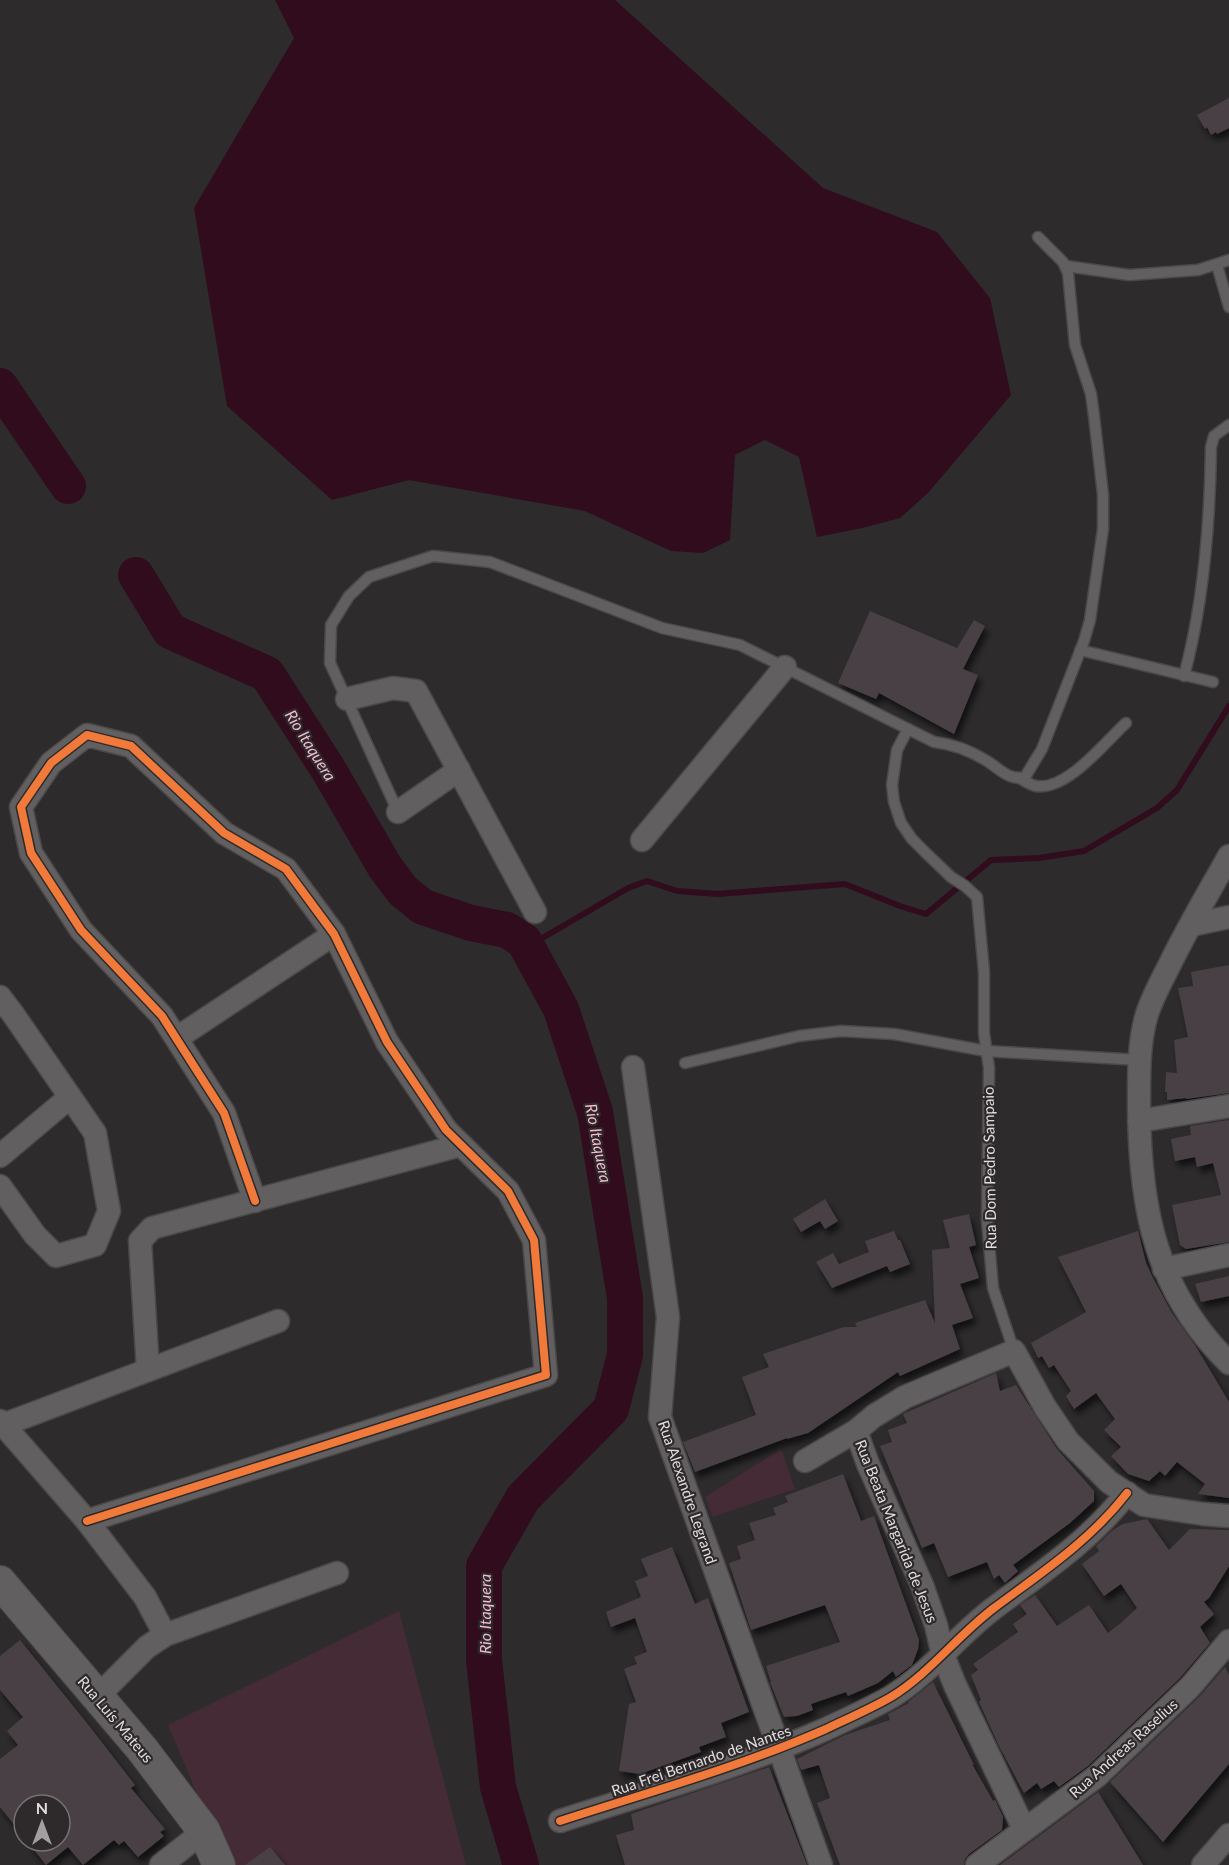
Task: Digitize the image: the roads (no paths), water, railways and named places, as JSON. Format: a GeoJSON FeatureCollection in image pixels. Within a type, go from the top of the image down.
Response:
{"type":"FeatureCollection","features":[{"type":"Feature","properties":{"kind":"main road","name":"Rua Luís Mateus"},"geometry":{"type":"LineString","coordinates":[[0,1582],[142,1749],[204,1831],[219,1865]]}},
{"type":"Feature","properties":{"kind":"street"},"geometry":{"type":"LineString","coordinates":[[642,840],[785,667]]}},
{"type":"Feature","properties":{"kind":"street"},"geometry":{"type":"LineString","coordinates":[[346,699],[393,688],[416,691],[535,912]]}},
{"type":"Feature","properties":{"kind":"street"},"geometry":{"type":"LineString","coordinates":[[87,1521],[546,1376],[534,1240],[508,1191],[446,1130],[387,1042],[334,934],[286,869],[224,832],[131,747],[87,735],[51,763],[21,807],[31,853],[81,930],[162,1016],[177,1038],[224,1113],[255,1201]]}},
{"type":"Feature","properties":{"kind":"street"},"geometry":{"type":"LineString","coordinates":[[398,812],[459,770]]}},
{"type":"Feature","properties":{"kind":"street"},"geometry":{"type":"LineString","coordinates":[[1229,856],[1163,977],[1148,1014],[1141,1047],[1139,1121],[1145,1201],[1153,1237],[1164,1269],[1187,1314],[1210,1345],[1229,1363]]}},
{"type":"Feature","properties":{"kind":"street"},"geometry":{"type":"LineString","coordinates":[[1191,925],[1229,917]]}},
{"type":"Feature","properties":{"kind":"street"},"geometry":{"type":"LineString","coordinates":[[177,1038],[334,934]]}},
{"type":"Feature","properties":{"kind":"street"},"geometry":{"type":"LineString","coordinates":[[0,998],[94,1133],[109,1211],[94,1245],[56,1256],[35,1234],[0,1186]]}},
{"type":"Feature","properties":{"kind":"street","name":"Rua Alexandre Legrand"},"geometry":{"type":"LineString","coordinates":[[633,1067],[668,1317],[660,1417],[821,1865]]}},
{"type":"Feature","properties":{"kind":"street"},"geometry":{"type":"LineString","coordinates":[[0,1156],[70,1097]]}},
{"type":"Feature","properties":{"kind":"street"},"geometry":{"type":"LineString","coordinates":[[1139,1121],[1229,1106]]}},
{"type":"Feature","properties":{"kind":"street"},"geometry":{"type":"LineString","coordinates":[[148,1370],[140,1241],[152,1228],[461,1145]]}},
{"type":"Feature","properties":{"kind":"street"},"geometry":{"type":"LineString","coordinates":[[1164,1269],[1229,1255]]}},
{"type":"Feature","properties":{"kind":"street"},"geometry":{"type":"LineString","coordinates":[[165,1635],[145,1597],[87,1521],[2,1423],[278,1321]]}},
{"type":"Feature","properties":{"kind":"street"},"geometry":{"type":"LineString","coordinates":[[805,1461],[905,1398],[956,1374],[1014,1352]]}},
{"type":"Feature","properties":{"kind":"street","name":"Rua Dom Pedro Sampaio"},"geometry":{"type":"LineString","coordinates":[[1014,1352],[1045,1407],[1068,1441],[1109,1482],[1144,1504],[1229,1516]]}},
{"type":"Feature","properties":{"kind":"street","name":"Rua Beata Margarida de Jesus"},"geometry":{"type":"LineString","coordinates":[[855,1431],[922,1586],[936,1625],[943,1655],[978,1736],[1024,1829]]}},
{"type":"Feature","properties":{"kind":"street","name":"Rua Frei Bernardo de Nantes"},"geometry":{"type":"LineString","coordinates":[[560,1821],[745,1762],[842,1721],[890,1697],[916,1680],[971,1626],[1085,1539],[1109,1516],[1126,1493]]}},
{"type":"Feature","properties":{"kind":"street"},"geometry":{"type":"LineString","coordinates":[[97,1697],[147,1647],[165,1635],[337,1573]]}},
{"type":"Feature","properties":{"kind":"street","name":"Rua Andreas Raselius"},"geometry":{"type":"LineString","coordinates":[[977,1865],[1097,1776],[1190,1688],[1229,1641]]}},
{"type":"Feature","properties":{"kind":"street"},"geometry":{"type":"LineString","coordinates":[[161,1865],[204,1831]]}},
{"type":"Feature","properties":{"kind":"street"},"geometry":{"type":"LineString","coordinates":[[1203,1865],[1229,1835]]}},
{"type":"Feature","properties":{"kind":"lane"},"geometry":{"type":"LineString","coordinates":[[1019,778],[1029,773],[1042,748],[1090,621],[1101,550],[1103,495],[1091,394],[1075,345],[1066,266],[1038,237]]}},
{"type":"Feature","properties":{"kind":"lane"},"geometry":{"type":"LineString","coordinates":[[1066,266],[1129,275],[1198,270],[1229,260]]}},
{"type":"Feature","properties":{"kind":"lane"},"geometry":{"type":"LineString","coordinates":[[1217,265],[1229,307]]}},
{"type":"Feature","properties":{"kind":"lane"},"geometry":{"type":"LineString","coordinates":[[1184,676],[1193,643],[1203,576],[1210,447],[1214,436],[1229,425]]}},
{"type":"Feature","properties":{"kind":"lane"},"geometry":{"type":"LineString","coordinates":[[398,812],[330,663],[331,625],[349,596],[369,578],[433,556],[490,562],[662,628],[740,645],[934,742],[951,744],[987,761],[1004,775],[1019,778],[1036,786],[1054,784],[1064,779],[1094,755],[1126,723]]}},
{"type":"Feature","properties":{"kind":"lane"},"geometry":{"type":"LineString","coordinates":[[1080,650],[1213,682]]}},
{"type":"Feature","properties":{"kind":"lane","name":"Rua Dom Pedro Sampaio"},"geometry":{"type":"LineString","coordinates":[[908,729],[897,750],[892,785],[894,802],[901,823],[912,839],[954,879],[977,897],[984,972],[984,1033],[989,1068],[987,1220],[993,1288],[1014,1352]]}},
{"type":"Feature","properties":{"kind":"lane"},"geometry":{"type":"LineString","coordinates":[[685,1063],[799,1036],[841,1031],[894,1034],[986,1051],[1140,1060]]}},
{"type":"Feature","properties":{"kind":"waterway"},"geometry":{"type":"LineString","coordinates":[[0,386],[68,486]]}},
{"type":"Feature","properties":{"kind":"waterway","name":"Rio Itaquera"},"geometry":{"type":"LineString","coordinates":[[136,575],[170,631],[267,674],[328,769],[385,867],[403,891],[423,907],[471,923],[507,930],[524,941],[561,1009],[595,1112],[625,1298],[625,1355],[611,1409],[523,1498],[484,1566],[484,1660],[498,1787],[521,1865]]}},
{"type":"Feature","properties":{"kind":"waterway"},"geometry":{"type":"LineString","coordinates":[[527,947],[628,888],[647,881],[677,891],[718,894],[845,884],[926,914],[991,860],[1039,858],[1084,851],[1157,808],[1177,790],[1229,706]]}}]}
